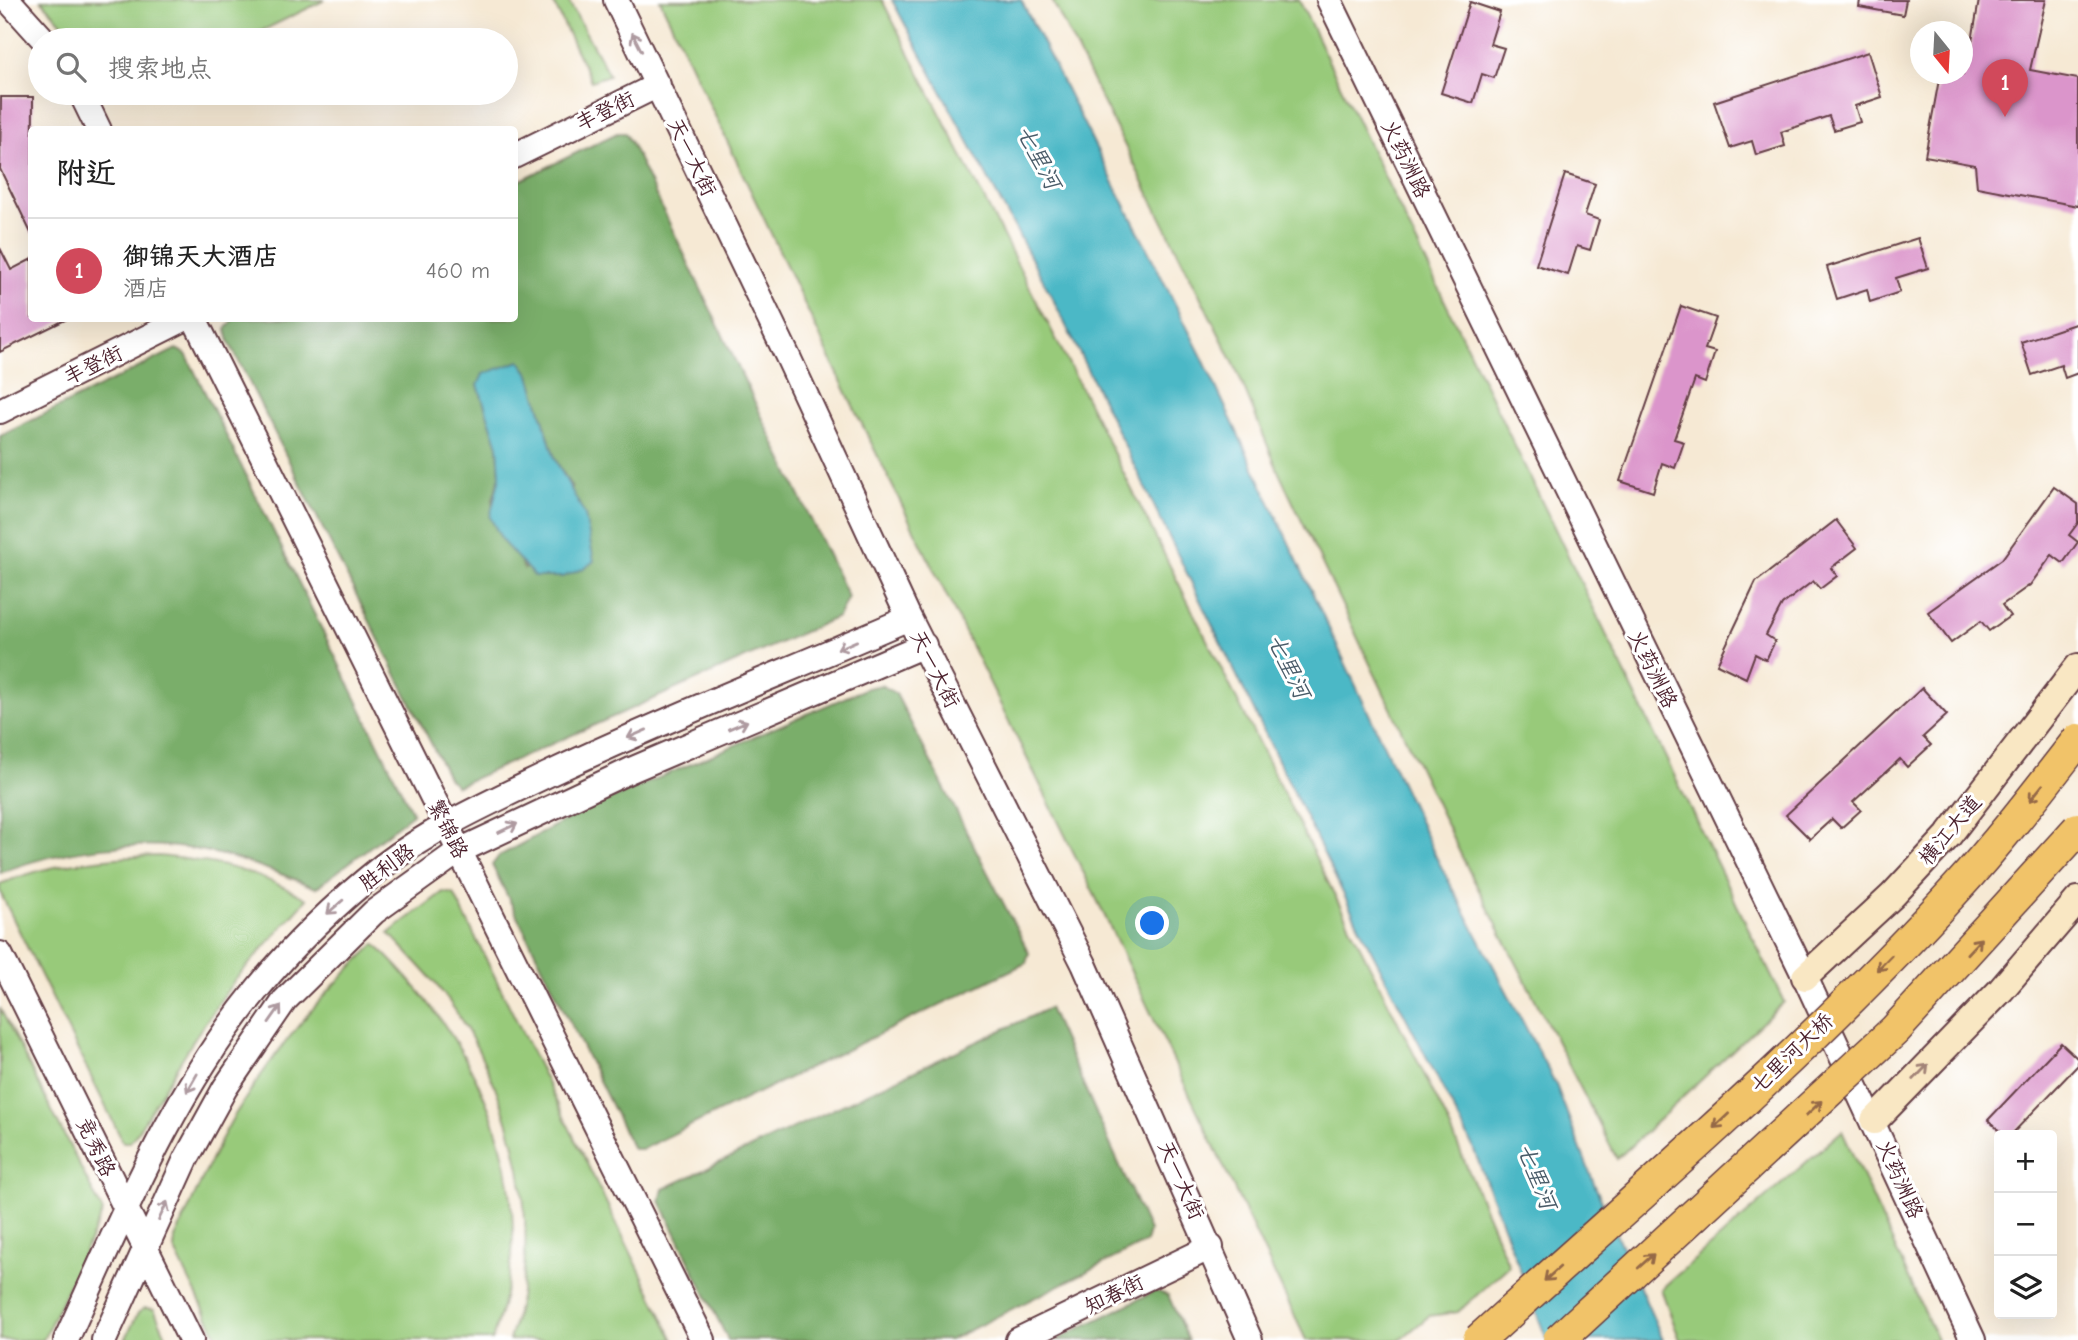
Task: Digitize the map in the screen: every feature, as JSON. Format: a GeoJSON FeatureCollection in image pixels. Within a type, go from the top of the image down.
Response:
{"type":"FeatureCollection","features":[{"type":"Feature","properties":{"kind":"highway","name":"七里河大桥"},"geometry":{"type":"LineString","coordinates":[[1479,1340],[1699,1141],[1858,990],[1958,887],[2078,740]]}},
{"type":"Feature","properties":{"kind":"highway"},"geometry":{"type":"LineString","coordinates":[[1559,1340],[1895,1030],[2078,828]]}},
{"type":"Feature","properties":{"kind":"main road","name":"横江大道"},"geometry":{"type":"LineString","coordinates":[[1805,977],[1892,896],[1948,836],[2078,667]]}},
{"type":"Feature","properties":{"kind":"main road"},"geometry":{"type":"LineString","coordinates":[[1874,1121],[2001,990],[2078,900]]}},
{"type":"Feature","properties":{"kind":"street"},"geometry":{"type":"LineString","coordinates":[[8,0],[33,28]]}},
{"type":"Feature","properties":{"kind":"street","name":"天一大街"},"geometry":{"type":"LineString","coordinates":[[616,0],[909,618],[1084,964],[1250,1340]]}},
{"type":"Feature","properties":{"kind":"street","name":"火药洲路"},"geometry":{"type":"LineString","coordinates":[[1329,0],[1805,977],[1874,1121],[1973,1340]]}},
{"type":"Feature","properties":{"kind":"street","name":"丰登街"},"geometry":{"type":"LineString","coordinates":[[518,154],[658,85]]}},
{"type":"Feature","properties":{"kind":"street"},"geometry":{"type":"LineString","coordinates":[[87,105],[97,126]]}},
{"type":"Feature","properties":{"kind":"street","name":"丰登街"},"geometry":{"type":"LineString","coordinates":[[0,411],[178,322]]}},
{"type":"Feature","properties":{"kind":"street","name":"繁锦路"},"geometry":{"type":"LineString","coordinates":[[196,322],[703,1340]]}},
{"type":"Feature","properties":{"kind":"street","name":"胜利路"},"geometry":{"type":"LineString","coordinates":[[66,1340],[125,1207],[199,1071],[258,988],[318,922],[384,866],[446,825],[592,754],[909,618]]}},
{"type":"Feature","properties":{"kind":"street"},"geometry":{"type":"LineString","coordinates":[[104,1340],[186,1159],[225,1088],[285,1000],[374,912],[459,851],[631,770],[924,645]]}},
{"type":"Feature","properties":{"kind":"street","name":"竞秀路"},"geometry":{"type":"LineString","coordinates":[[0,954],[191,1340]]}},
{"type":"Feature","properties":{"kind":"street","name":"知春街"},"geometry":{"type":"LineString","coordinates":[[1018,1340],[1211,1247]]}},
{"type":"Feature","properties":{"kind":"green space"},"geometry":{"type":"Polygon","coordinates":[[[41,0],[325,0],[268,28],[66,28],[41,0]]]}},
{"type":"Feature","properties":{"kind":"green space"},"geometry":{"type":"Polygon","coordinates":[[[552,0],[568,0],[609,75],[591,81],[552,0]]]}},
{"type":"Feature","properties":{"kind":"green space"},"geometry":{"type":"Polygon","coordinates":[[[660,0],[882,0],[1078,382],[1447,1120],[1509,1266],[1458,1312],[1429,1316],[1400,1340],[1306,1340],[1101,908],[855,410],[660,0]]]}},
{"type":"Feature","properties":{"kind":"green space"},"geometry":{"type":"Polygon","coordinates":[[[1052,0],[1299,0],[1784,1002],[1617,1159],[1462,857],[1279,473],[1235,366],[1052,0]]]}},
{"type":"Feature","properties":{"kind":"green space"},"geometry":{"type":"Polygon","coordinates":[[[617,133],[625,133],[848,597],[838,617],[457,786],[449,779],[229,342],[226,329],[232,322],[518,322],[518,182],[617,133]],[[520,361],[478,385],[498,446],[500,476],[492,502],[503,542],[518,556],[524,569],[572,488],[555,459],[530,375],[520,361]]]}},
{"type":"Feature","properties":{"kind":"green space"},"geometry":{"type":"Polygon","coordinates":[[[176,349],[186,354],[413,814],[316,888],[219,854],[181,847],[101,848],[48,858],[0,873],[0,436],[176,349]]]}},
{"type":"Feature","properties":{"kind":"green space"},"geometry":{"type":"Polygon","coordinates":[[[881,685],[896,694],[1029,953],[1026,963],[642,1149],[633,1149],[492,865],[499,856],[582,811],[867,688],[881,685]]]}},
{"type":"Feature","properties":{"kind":"green space"},"geometry":{"type":"Polygon","coordinates":[[[159,856],[236,869],[270,881],[307,899],[234,981],[196,1036],[137,1133],[130,1142],[123,1142],[0,892],[0,884],[78,862],[159,856]]]}},
{"type":"Feature","properties":{"kind":"green space"},"geometry":{"type":"Polygon","coordinates":[[[443,892],[454,894],[674,1340],[509,1340],[520,1298],[525,1256],[525,1213],[509,1128],[477,1047],[455,1010],[389,933],[443,892]]]}},
{"type":"Feature","properties":{"kind":"green space"},"geometry":{"type":"Polygon","coordinates":[[[375,944],[430,1005],[453,1038],[473,1073],[501,1148],[509,1188],[513,1244],[507,1286],[492,1340],[219,1340],[174,1249],[175,1238],[219,1143],[251,1090],[300,1024],[375,944]]]}},
{"type":"Feature","properties":{"kind":"green space"},"geometry":{"type":"Polygon","coordinates":[[[0,1008],[103,1212],[43,1340],[0,1340],[0,1008]]]}},
{"type":"Feature","properties":{"kind":"green space"},"geometry":{"type":"Polygon","coordinates":[[[1049,1008],[1149,1231],[1146,1242],[950,1340],[728,1340],[660,1201],[663,1189],[1049,1008]]]}},
{"type":"Feature","properties":{"kind":"green space"},"geometry":{"type":"Polygon","coordinates":[[[1842,1131],[1937,1340],[1680,1340],[1661,1289],[1842,1131]]]}},
{"type":"Feature","properties":{"kind":"green space"},"geometry":{"type":"Polygon","coordinates":[[[1155,1291],[1168,1295],[1188,1340],[1056,1340],[1155,1291]]]}},
{"type":"Feature","properties":{"kind":"green space"},"geometry":{"type":"Polygon","coordinates":[[[145,1308],[154,1309],[168,1340],[125,1340],[138,1313],[145,1308]]]}},
{"type":"Feature","properties":{"kind":"water","name":"七里河"},"geometry":{"type":"Polygon","coordinates":[[[892,0],[1021,0],[1201,355],[1436,857],[1556,1085],[1595,1186],[1663,1340],[1547,1340],[1472,1145],[1364,936],[1051,295],[892,0]]]}},
{"type":"Feature","properties":{"kind":"water"},"geometry":{"type":"Polygon","coordinates":[[[520,361],[530,375],[555,459],[585,515],[594,561],[563,577],[535,577],[503,542],[490,517],[500,476],[498,446],[478,385],[483,374],[520,361]]]}},
{"type":"Feature","properties":{"kind":"building"},"geometry":{"type":"Polygon","coordinates":[[[1860,0],[1906,0],[1903,15],[1859,7],[1860,0]]]}},
{"type":"Feature","properties":{"kind":"building"},"geometry":{"type":"Polygon","coordinates":[[[1979,0],[2046,0],[2030,70],[2078,79],[2078,206],[1977,187],[1975,165],[1925,156],[1938,84],[1973,84],[1973,35],[1979,0]]]}},
{"type":"Feature","properties":{"kind":"building"},"geometry":{"type":"Polygon","coordinates":[[[1470,2],[1500,12],[1490,44],[1504,48],[1494,78],[1482,74],[1473,103],[1441,93],[1470,2]]]}},
{"type":"Feature","properties":{"kind":"building"},"geometry":{"type":"Polygon","coordinates":[[[1868,52],[1882,97],[1855,106],[1860,122],[1834,130],[1829,116],[1781,132],[1785,146],[1756,155],[1752,141],[1730,148],[1714,102],[1868,52]]]}},
{"type":"Feature","properties":{"kind":"building"},"geometry":{"type":"Polygon","coordinates":[[[1,97],[28,97],[28,105],[33,105],[33,126],[28,126],[28,227],[0,169],[1,97]]]}},
{"type":"Feature","properties":{"kind":"building"},"geometry":{"type":"Polygon","coordinates":[[[1565,174],[1595,184],[1585,215],[1599,220],[1590,250],[1577,246],[1568,275],[1536,265],[1565,174]]]}},
{"type":"Feature","properties":{"kind":"building"},"geometry":{"type":"Polygon","coordinates":[[[1918,238],[1928,268],[1896,278],[1900,292],[1870,302],[1867,289],[1837,299],[1827,267],[1918,238]]]}},
{"type":"Feature","properties":{"kind":"building"},"geometry":{"type":"Polygon","coordinates":[[[0,248],[11,270],[28,261],[28,322],[61,322],[0,352],[0,248]]]}},
{"type":"Feature","properties":{"kind":"building"},"geometry":{"type":"Polygon","coordinates":[[[1681,306],[1716,318],[1705,349],[1715,352],[1705,383],[1695,379],[1674,439],[1684,442],[1675,468],[1662,463],[1653,492],[1620,481],[1681,306]]]}},
{"type":"Feature","properties":{"kind":"building"},"geometry":{"type":"Polygon","coordinates":[[[2078,323],[2078,373],[2065,378],[2061,365],[2032,375],[2021,342],[2078,323]]]}},
{"type":"Feature","properties":{"kind":"building"},"geometry":{"type":"Polygon","coordinates":[[[2054,487],[2078,504],[2078,523],[2069,535],[2078,542],[2063,563],[2052,555],[2030,585],[2002,605],[2010,616],[1989,631],[1981,621],[1951,643],[1928,612],[2002,559],[2054,487]]]}},
{"type":"Feature","properties":{"kind":"building"},"geometry":{"type":"Polygon","coordinates":[[[1836,520],[1857,548],[1831,568],[1837,576],[1820,589],[1813,581],[1782,605],[1766,635],[1775,641],[1766,660],[1755,654],[1746,678],[1717,664],[1756,582],[1836,520]]]}},
{"type":"Feature","properties":{"kind":"building"},"geometry":{"type":"Polygon","coordinates":[[[1922,688],[1947,715],[1923,737],[1931,745],[1907,767],[1900,759],[1853,802],[1861,810],[1841,828],[1832,819],[1810,839],[1786,815],[1922,688]]]}},
{"type":"Feature","properties":{"kind":"building"},"geometry":{"type":"Polygon","coordinates":[[[2061,1043],[2078,1059],[2078,1065],[2016,1130],[1999,1130],[1988,1120],[2061,1043]]]}},
{"type":"Feature","properties":{"kind":"place","name":"御锦天大酒店"},"geometry":{"type":"Point","coordinates":[2005,117]}}]}
